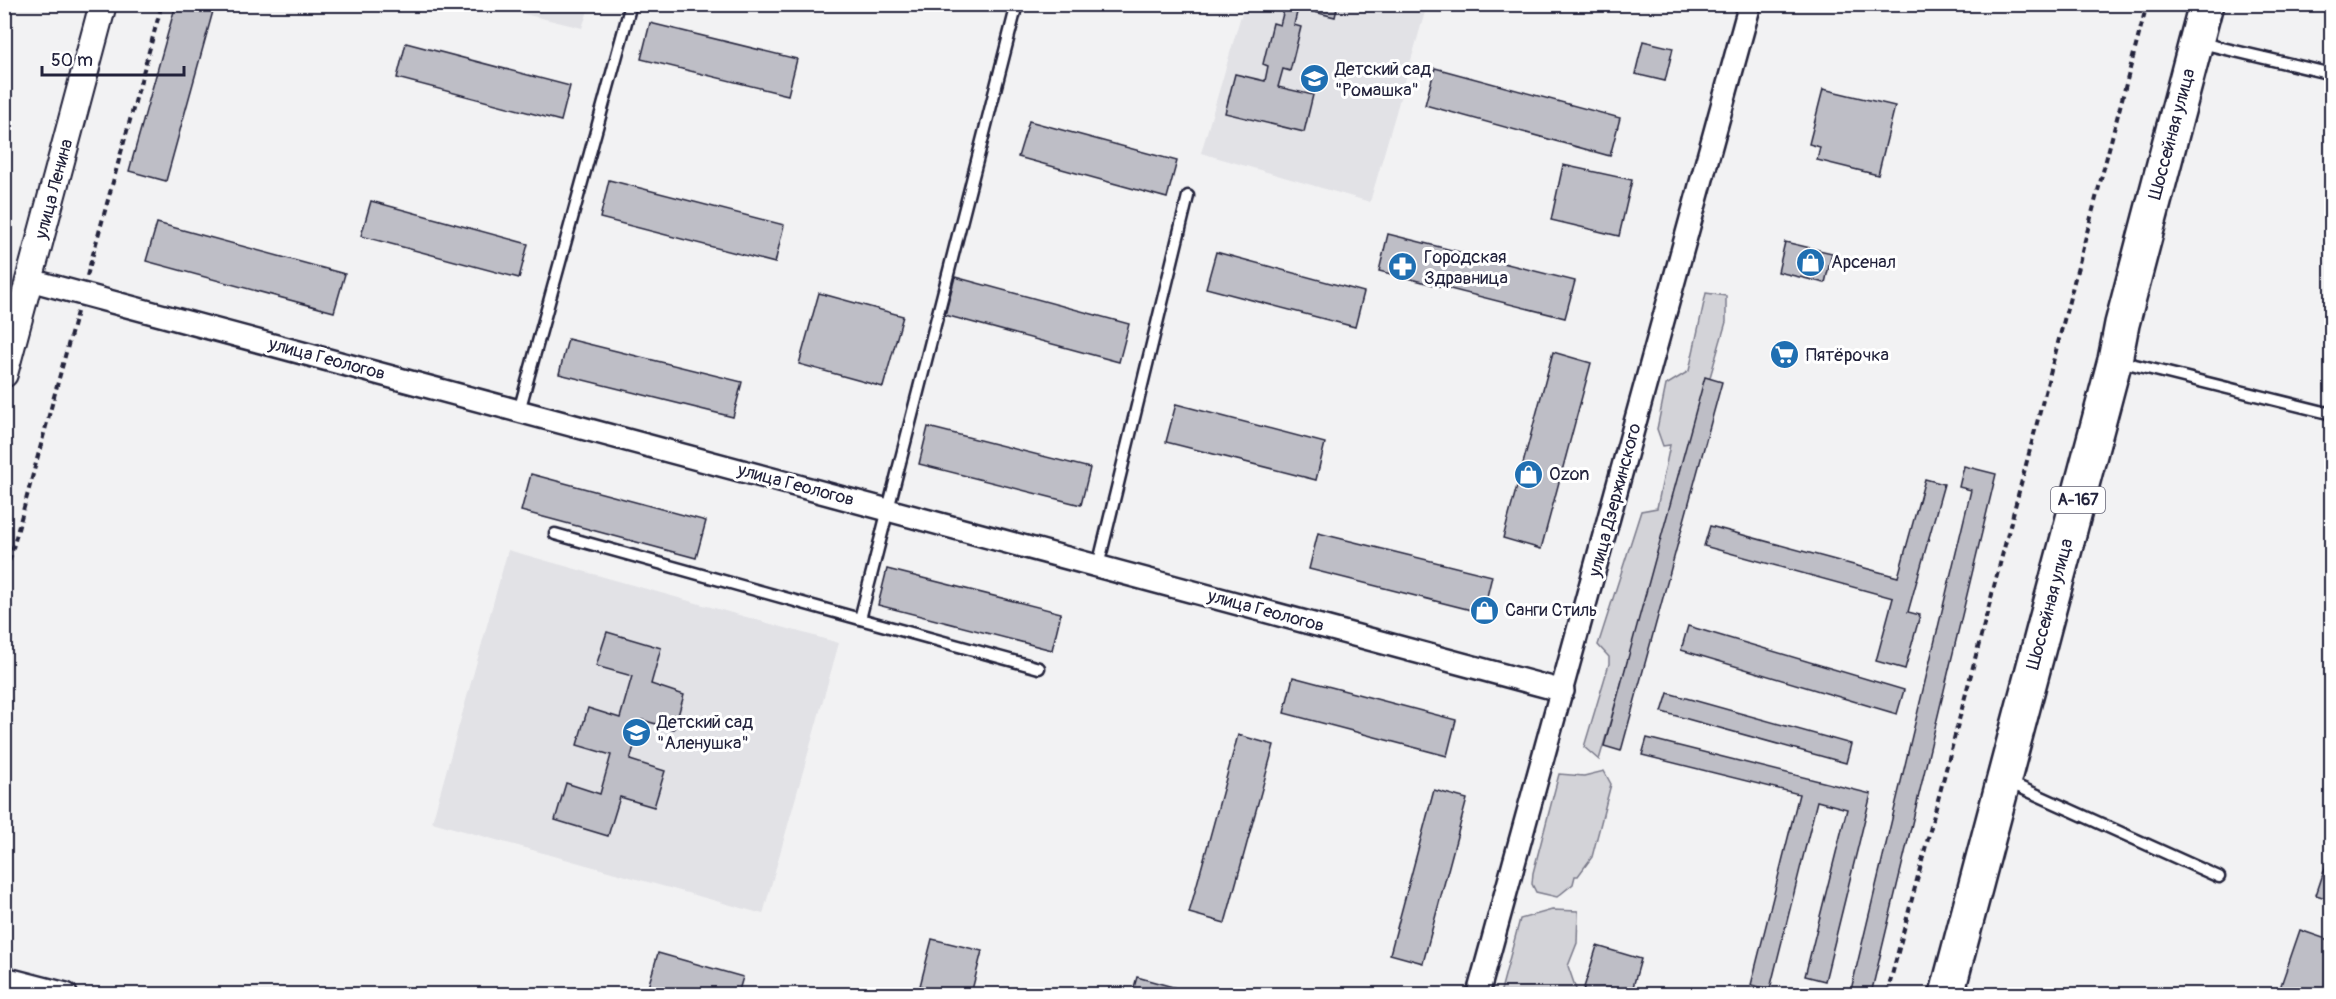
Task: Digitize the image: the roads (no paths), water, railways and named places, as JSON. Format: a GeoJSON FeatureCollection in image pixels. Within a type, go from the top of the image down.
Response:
{"type":"FeatureCollection","features":[{"type":"Feature","properties":{"kind":"highway","name":"Шоссейная улица"},"geometry":{"type":"LineString","coordinates":[[1947,994],[2115,360],[2122,324],[2206,4]]}},
{"type":"Feature","properties":{"kind":"street","name":"улица Ленина"},"geometry":{"type":"LineString","coordinates":[[4,374],[103,4]]}},
{"type":"Feature","properties":{"kind":"street","name":"улица Дзержинского"},"geometry":{"type":"LineString","coordinates":[[1478,994],[1750,4]]}},
{"type":"Feature","properties":{"kind":"street","name":"улица Геологов"},"geometry":{"type":"LineString","coordinates":[[30,280],[1563,691]]}},
{"type":"Feature","properties":{"kind":"street"},"geometry":{"type":"LineString","coordinates":[[4,978],[66,994]]}},
{"type":"Feature","properties":{"kind":"lane"},"geometry":{"type":"LineString","coordinates":[[519,411],[630,4]]}},
{"type":"Feature","properties":{"kind":"lane"},"geometry":{"type":"LineString","coordinates":[[860,619],[1017,4]]}},
{"type":"Feature","properties":{"kind":"lane"},"geometry":{"type":"LineString","coordinates":[[2196,41],[2331,74]]}},
{"type":"Feature","properties":{"kind":"lane"},"geometry":{"type":"LineString","coordinates":[[1098,566],[1188,196]]}},
{"type":"Feature","properties":{"kind":"lane"},"geometry":{"type":"LineString","coordinates":[[2115,360],[2331,414]]}},
{"type":"Feature","properties":{"kind":"lane"},"geometry":{"type":"LineString","coordinates":[[555,534],[1039,668]]}},
{"type":"Feature","properties":{"kind":"lane"},"geometry":{"type":"LineString","coordinates":[[2003,780],[2219,877]]}},
{"type":"Feature","properties":{"kind":"place","name":"Детский сад \"Ромашка\""},"geometry":{"type":"Point","coordinates":[1314,79]}},
{"type":"Feature","properties":{"kind":"place","name":"Арсенал"},"geometry":{"type":"Point","coordinates":[1810,262]}},
{"type":"Feature","properties":{"kind":"place","name":"Городская Здравница"},"geometry":{"type":"Point","coordinates":[1403,267]}},
{"type":"Feature","properties":{"kind":"place","name":"Пятёрочка"},"geometry":{"type":"Point","coordinates":[1785,355]}},
{"type":"Feature","properties":{"kind":"place","name":"Ozon"},"geometry":{"type":"Point","coordinates":[1528,474]}},
{"type":"Feature","properties":{"kind":"place","name":"Санги Стиль"},"geometry":{"type":"Point","coordinates":[1484,610]}},
{"type":"Feature","properties":{"kind":"place","name":"Детский сад \"Аленушка\""},"geometry":{"type":"Point","coordinates":[636,732]}}]}
